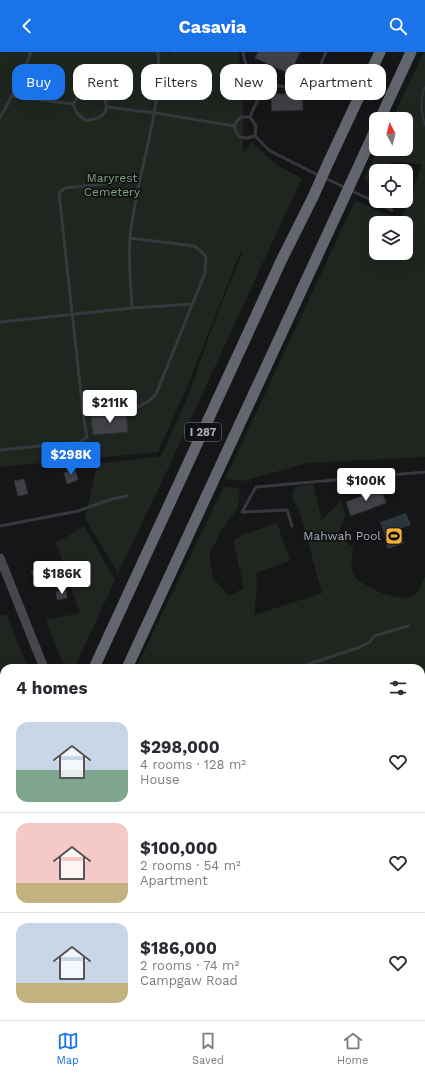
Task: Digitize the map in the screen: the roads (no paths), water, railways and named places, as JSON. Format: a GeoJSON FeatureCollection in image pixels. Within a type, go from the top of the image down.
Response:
{"type":"FeatureCollection","features":[{"type":"Feature","properties":{"kind":"highway","name":"I 287"},"geometry":{"type":"LineString","coordinates":[[96,664],[282,260],[380,52]]}},
{"type":"Feature","properties":{"kind":"highway"},"geometry":{"type":"LineString","coordinates":[[383,112],[411,52]]}},
{"type":"Feature","properties":{"kind":"highway","name":"I 287"},"geometry":{"type":"LineString","coordinates":[[129,664],[369,143]]}},
{"type":"Feature","properties":{"kind":"main road"},"geometry":{"type":"LineString","coordinates":[[0,558],[42,664]]}},
{"type":"Feature","properties":{"kind":"lane"},"geometry":{"type":"LineString","coordinates":[[27,64],[31,52]]}},
{"type":"Feature","properties":{"kind":"lane"},"geometry":{"type":"LineString","coordinates":[[132,308],[130,238],[140,180],[155,113],[158,79],[158,52]]}},
{"type":"Feature","properties":{"kind":"lane"},"geometry":{"type":"LineString","coordinates":[[243,52],[246,64]]}},
{"type":"Feature","properties":{"kind":"lane"},"geometry":{"type":"LineString","coordinates":[[277,85],[295,85],[308,79],[318,68],[326,52]]}},
{"type":"Feature","properties":{"kind":"lane"},"geometry":{"type":"LineString","coordinates":[[87,90],[98,91],[105,98],[107,107],[103,116],[94,120],[85,120],[77,113],[73,104],[79,95],[87,90]]}},
{"type":"Feature","properties":{"kind":"lane"},"geometry":{"type":"LineString","coordinates":[[0,118],[12,96]]}},
{"type":"Feature","properties":{"kind":"lane"},"geometry":{"type":"LineString","coordinates":[[42,100],[73,104]]}},
{"type":"Feature","properties":{"kind":"lane"},"geometry":{"type":"LineString","coordinates":[[250,117],[258,100]]}},
{"type":"Feature","properties":{"kind":"lane"},"geometry":{"type":"LineString","coordinates":[[107,107],[235,126]]}},
{"type":"Feature","properties":{"kind":"lane"},"geometry":{"type":"LineString","coordinates":[[250,117],[241,117],[236,121],[236,133],[240,137],[247,138],[255,136]]}},
{"type":"Feature","properties":{"kind":"lane"},"geometry":{"type":"LineString","coordinates":[[250,117],[256,126],[255,136],[270,152],[392,210]]}},
{"type":"Feature","properties":{"kind":"lane"},"geometry":{"type":"LineString","coordinates":[[0,450],[80,442],[87,436],[72,315],[60,192],[65,188],[140,180]]}},
{"type":"Feature","properties":{"kind":"lane"},"geometry":{"type":"LineString","coordinates":[[83,413],[138,407],[150,401],[156,394],[205,273],[206,257],[194,246],[130,238]]}},
{"type":"Feature","properties":{"kind":"lane"},"geometry":{"type":"LineString","coordinates":[[0,322],[132,308],[193,304]]}},
{"type":"Feature","properties":{"kind":"lane"},"geometry":{"type":"LineString","coordinates":[[292,526],[287,510],[242,512],[256,487],[425,472]]}},
{"type":"Feature","properties":{"kind":"lane"},"geometry":{"type":"LineString","coordinates":[[0,526],[78,511],[112,499],[127,496]]}},
{"type":"Feature","properties":{"kind":"lane"},"geometry":{"type":"LineString","coordinates":[[309,664],[360,647],[370,642],[374,636],[408,626]]}},
{"type":"Feature","properties":{"kind":"waterway"},"geometry":{"type":"LineString","coordinates":[[425,87],[421,106],[425,125]]}},
{"type":"Feature","properties":{"kind":"place","name":"Mahwah Pool"},"geometry":{"type":"Point","coordinates":[394,536]}},
{"type":"Feature","properties":{"kind":"park label","name":"Maryrest Cemetery"},"geometry":{"type":"Point","coordinates":[112,185]}}]}
